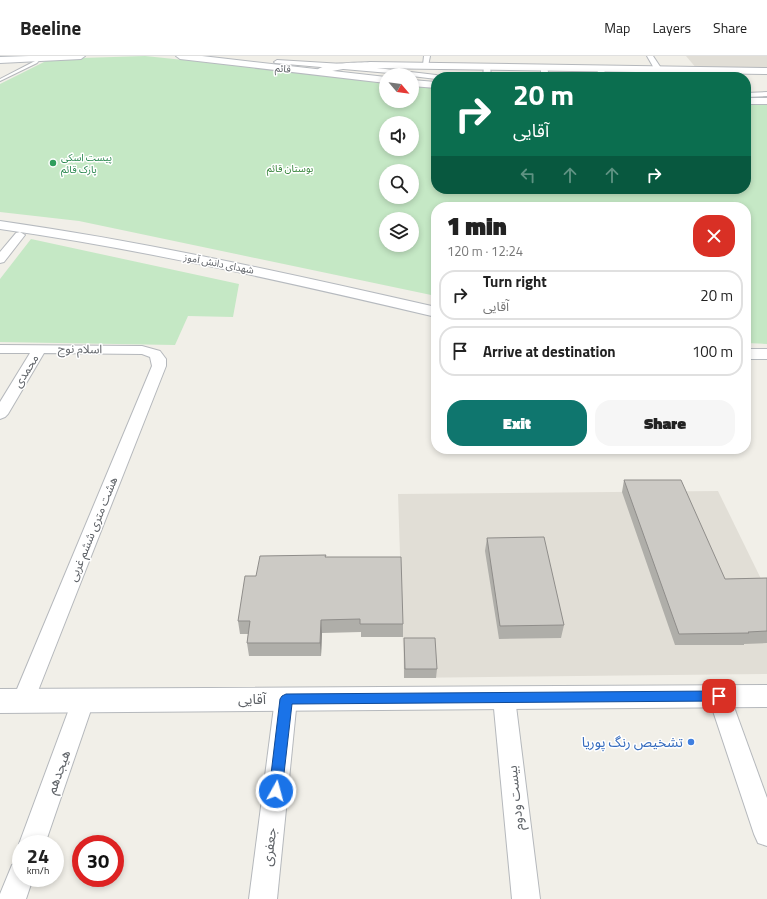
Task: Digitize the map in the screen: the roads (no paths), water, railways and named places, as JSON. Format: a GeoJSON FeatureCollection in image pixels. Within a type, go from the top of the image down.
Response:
{"type":"FeatureCollection","features":[{"type":"Feature","properties":{"kind":"main road"},"geometry":{"type":"LineString","coordinates":[[0,59],[30,56]]}},
{"type":"Feature","properties":{"kind":"main road"},"geometry":{"type":"LineString","coordinates":[[0,59],[81,56]]}},
{"type":"Feature","properties":{"kind":"main road","name":"قائم"},"geometry":{"type":"LineString","coordinates":[[180,56],[379,77]]}},
{"type":"Feature","properties":{"kind":"main road"},"geometry":{"type":"LineString","coordinates":[[219,61],[241,60],[257,56]]}},
{"type":"Feature","properties":{"kind":"main road","name":"قائم"},"geometry":{"type":"LineString","coordinates":[[257,56],[255,59],[265,63],[379,77]]}},
{"type":"Feature","properties":{"kind":"main road"},"geometry":{"type":"LineString","coordinates":[[419,81],[431,80]]}},
{"type":"Feature","properties":{"kind":"main road"},"geometry":{"type":"LineString","coordinates":[[751,96],[767,98]]}},
{"type":"Feature","properties":{"kind":"main road"},"geometry":{"type":"LineString","coordinates":[[751,101],[767,101]]}},
{"type":"Feature","properties":{"kind":"main road"},"geometry":{"type":"LineString","coordinates":[[0,219],[149,242],[431,303]]}},
{"type":"Feature","properties":{"kind":"main road","name":"شهدای دانش آموز"},"geometry":{"type":"LineString","coordinates":[[0,225],[117,243],[210,261],[431,311]]}},
{"type":"Feature","properties":{"kind":"main road"},"geometry":{"type":"LineString","coordinates":[[751,354],[767,354]]}},
{"type":"Feature","properties":{"kind":"main road"},"geometry":{"type":"LineString","coordinates":[[751,362],[767,362]]}},
{"type":"Feature","properties":{"kind":"street"},"geometry":{"type":"LineString","coordinates":[[427,56],[432,72]]}},
{"type":"Feature","properties":{"kind":"street"},"geometry":{"type":"LineString","coordinates":[[650,56],[660,72]]}},
{"type":"Feature","properties":{"kind":"street"},"geometry":{"type":"LineString","coordinates":[[321,70],[372,60],[430,65],[600,68],[649,72]]}},
{"type":"Feature","properties":{"kind":"street"},"geometry":{"type":"LineString","coordinates":[[277,62],[343,66],[431,80]]}},
{"type":"Feature","properties":{"kind":"street"},"geometry":{"type":"LineString","coordinates":[[487,66],[487,72]]}},
{"type":"Feature","properties":{"kind":"street"},"geometry":{"type":"LineString","coordinates":[[544,67],[544,72]]}},
{"type":"Feature","properties":{"kind":"street"},"geometry":{"type":"LineString","coordinates":[[600,68],[601,72]]}},
{"type":"Feature","properties":{"kind":"street"},"geometry":{"type":"LineString","coordinates":[[750,72],[767,71]]}},
{"type":"Feature","properties":{"kind":"street"},"geometry":{"type":"LineString","coordinates":[[751,96],[767,94]]}},
{"type":"Feature","properties":{"kind":"street"},"geometry":{"type":"LineString","coordinates":[[0,260],[20,235]]}},
{"type":"Feature","properties":{"kind":"street","name":"اسلام نوح"},"geometry":{"type":"LineString","coordinates":[[0,349],[142,350],[152,352],[158,356]]}},
{"type":"Feature","properties":{"kind":"street","name":"محمدی"},"geometry":{"type":"LineString","coordinates":[[0,414],[40,349]]}},
{"type":"Feature","properties":{"kind":"street","name":"هشت متری ششم غربی"},"geometry":{"type":"LineString","coordinates":[[12,701],[159,366],[160,360],[158,356]]}},
{"type":"Feature","properties":{"kind":"street"},"geometry":{"type":"LineString","coordinates":[[719,696],[767,834]]}},
{"type":"Feature","properties":{"kind":"street","name":"آقایی"},"geometry":{"type":"LineString","coordinates":[[12,701],[767,696]]}},
{"type":"Feature","properties":{"kind":"street","name":"بیست ودوم"},"geometry":{"type":"LineString","coordinates":[[504,698],[526,899]]}},
{"type":"Feature","properties":{"kind":"street","name":"جعفری"},"geometry":{"type":"LineString","coordinates":[[263,899],[286,699]]}},
{"type":"Feature","properties":{"kind":"street","name":"هیجدهم"},"geometry":{"type":"LineString","coordinates":[[35,835],[83,701]]}},
{"type":"Feature","properties":{"kind":"street"},"geometry":{"type":"LineString","coordinates":[[12,899],[16,887]]}},
{"type":"Feature","properties":{"kind":"lane"},"geometry":{"type":"LineString","coordinates":[[0,80],[36,62],[40,57]]}},
{"type":"Feature","properties":{"kind":"place","name":"پیست اسکی پارک قائم"},"geometry":{"type":"Point","coordinates":[53,163]}},
{"type":"Feature","properties":{"kind":"place","name":"تشخیص رنگ پوریا"},"geometry":{"type":"Point","coordinates":[691,742]}},
{"type":"Feature","properties":{"kind":"park label","name":"بوستان قائم"},"geometry":{"type":"Point","coordinates":[290,168]}}]}
